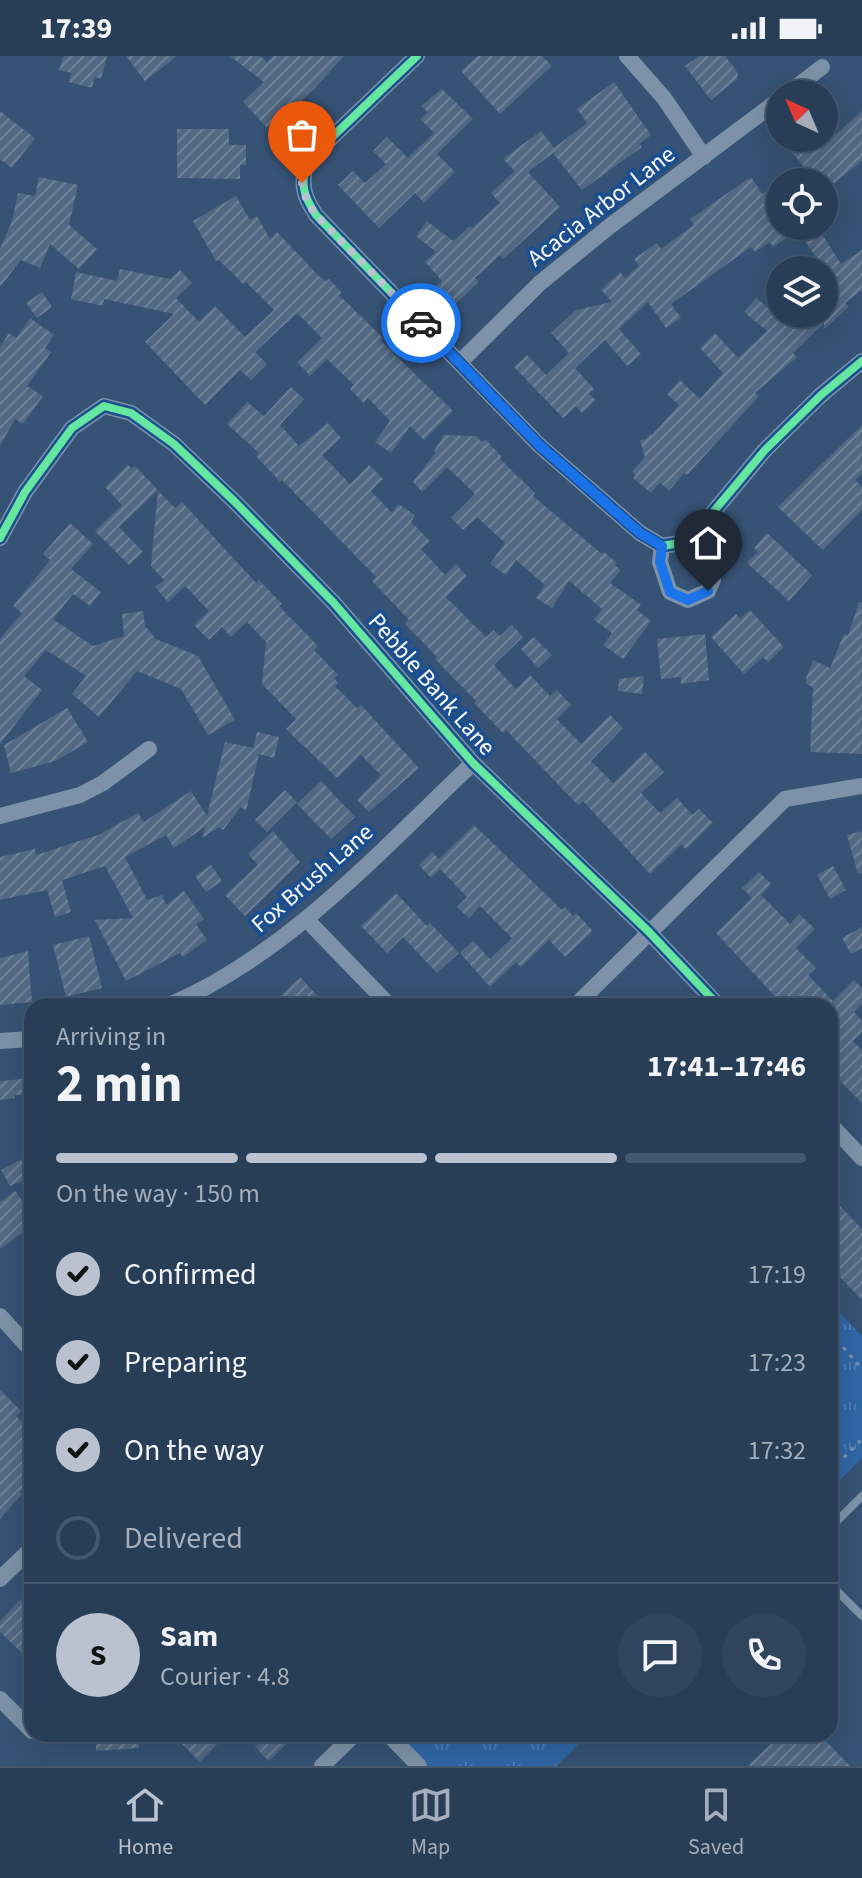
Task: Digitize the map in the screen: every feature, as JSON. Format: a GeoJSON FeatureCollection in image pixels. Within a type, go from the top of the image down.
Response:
{"type":"FeatureCollection","features":[{"type":"Feature","properties":{"kind":"street"},"geometry":{"type":"LineString","coordinates":[[417,56],[306,162],[302,183],[307,202],[316,215],[539,445],[640,533],[662,546],[687,539],[765,450],[821,395],[862,361]]}},
{"type":"Feature","properties":{"kind":"street"},"geometry":{"type":"LineString","coordinates":[[627,56],[664,98],[704,157]]}},
{"type":"Feature","properties":{"kind":"street"},"geometry":{"type":"LineString","coordinates":[[805,80],[822,67]]}},
{"type":"Feature","properties":{"kind":"street","name":"Acacia Arbor Lane"},"geometry":{"type":"LineString","coordinates":[[460,362],[540,283],[610,226],[766,110]]}},
{"type":"Feature","properties":{"kind":"street","name":"Pebble Bank Lane"},"geometry":{"type":"LineString","coordinates":[[0,538],[25,492],[72,428],[104,406],[131,413],[174,444],[234,501],[333,602],[473,763],[649,932],[711,998]]}},
{"type":"Feature","properties":{"kind":"street"},"geometry":{"type":"LineString","coordinates":[[662,546],[660,562],[670,592],[688,600],[708,591],[713,580],[687,539]]}},
{"type":"Feature","properties":{"kind":"street"},"geometry":{"type":"LineString","coordinates":[[0,816],[80,795],[103,783],[149,749]]}},
{"type":"Feature","properties":{"kind":"street","name":"Fox Brush Lane"},"geometry":{"type":"LineString","coordinates":[[183,998],[232,974],[306,919],[473,763]]}},
{"type":"Feature","properties":{"kind":"street"},"geometry":{"type":"LineString","coordinates":[[583,998],[785,799],[862,786]]}},
{"type":"Feature","properties":{"kind":"street"},"geometry":{"type":"LineString","coordinates":[[306,919],[382,998]]}},
{"type":"Feature","properties":{"kind":"street"},"geometry":{"type":"LineString","coordinates":[[0,1041],[24,1040]]}},
{"type":"Feature","properties":{"kind":"street"},"geometry":{"type":"LineString","coordinates":[[838,1132],[862,1158]]}},
{"type":"Feature","properties":{"kind":"street"},"geometry":{"type":"LineString","coordinates":[[0,1316],[24,1342]]}},
{"type":"Feature","properties":{"kind":"street"},"geometry":{"type":"LineString","coordinates":[[0,1579],[24,1556]]}},
{"type":"Feature","properties":{"kind":"street"},"geometry":{"type":"LineString","coordinates":[[0,1699],[24,1723]]}},
{"type":"Feature","properties":{"kind":"street"},"geometry":{"type":"LineString","coordinates":[[322,1766],[347,1742]]}},
{"type":"Feature","properties":{"kind":"street"},"geometry":{"type":"LineString","coordinates":[[396,1742],[419,1766]]}},
{"type":"Feature","properties":{"kind":"lane"},"geometry":{"type":"LineString","coordinates":[[838,1520],[862,1496]]}},
{"type":"Feature","properties":{"kind":"lane"},"geometry":{"type":"LineString","coordinates":[[838,1592],[862,1616]]}},
{"type":"Feature","properties":{"kind":"path"},"geometry":{"type":"LineString","coordinates":[[838,1341],[862,1369]]}},
{"type":"Feature","properties":{"kind":"path"},"geometry":{"type":"LineString","coordinates":[[838,1464],[862,1439]]}},
{"type":"Feature","properties":{"kind":"green space"},"geometry":{"type":"Polygon","coordinates":[[[838,1311],[862,1336],[862,1458],[838,1482],[838,1311]]]}},
{"type":"Feature","properties":{"kind":"green space"},"geometry":{"type":"Polygon","coordinates":[[[410,1742],[581,1742],[556,1766],[421,1766],[403,1749],[410,1742]]]}},
{"type":"Feature","properties":{"kind":"building"},"geometry":{"type":"Polygon","coordinates":[[[64,56],[107,56],[101,79],[95,77],[92,88],[69,82],[71,73],[59,70],[64,56]]]}},
{"type":"Feature","properties":{"kind":"building"},"geometry":{"type":"Polygon","coordinates":[[[126,56],[177,56],[145,81],[126,56]]]}},
{"type":"Feature","properties":{"kind":"building"},"geometry":{"type":"Polygon","coordinates":[[[230,56],[260,56],[267,62],[273,56],[344,56],[314,89],[278,122],[275,119],[267,128],[243,102],[264,82],[230,56]]]}},
{"type":"Feature","properties":{"kind":"building"},"geometry":{"type":"Polygon","coordinates":[[[478,56],[542,56],[552,66],[500,114],[461,71],[478,56]]]}},
{"type":"Feature","properties":{"kind":"building"},"geometry":{"type":"Polygon","coordinates":[[[699,56],[725,56],[738,73],[737,79],[711,100],[685,66],[699,56]]]}},
{"type":"Feature","properties":{"kind":"building"},"geometry":{"type":"Polygon","coordinates":[[[614,82],[651,135],[639,144],[642,147],[582,190],[553,153],[528,172],[560,207],[503,259],[500,255],[475,278],[479,282],[453,306],[435,287],[442,281],[425,262],[436,252],[416,236],[427,221],[453,241],[470,226],[472,228],[500,203],[491,193],[515,171],[503,159],[541,131],[554,148],[587,123],[577,109],[614,82]]]}},
{"type":"Feature","properties":{"kind":"building"},"geometry":{"type":"Polygon","coordinates":[[[442,89],[473,119],[437,154],[455,172],[424,203],[415,193],[379,228],[338,185],[353,171],[365,183],[386,164],[373,151],[387,137],[408,158],[434,133],[420,119],[428,112],[421,106],[442,89]]]}},
{"type":"Feature","properties":{"kind":"building"},"geometry":{"type":"Polygon","coordinates":[[[0,111],[35,138],[12,168],[0,159],[0,111]]]}},
{"type":"Feature","properties":{"kind":"building"},"geometry":{"type":"Polygon","coordinates":[[[862,111],[862,161],[838,180],[838,168],[805,168],[792,152],[838,152],[838,132],[862,111]]]}},
{"type":"Feature","properties":{"kind":"building"},"geometry":{"type":"Polygon","coordinates":[[[177,129],[229,129],[229,145],[246,145],[246,165],[240,165],[240,179],[177,178],[177,129]]]}},
{"type":"Feature","properties":{"kind":"building"},"geometry":{"type":"Polygon","coordinates":[[[39,177],[78,185],[69,225],[97,249],[79,269],[50,244],[40,268],[21,260],[0,287],[0,249],[12,221],[18,193],[35,196],[39,177]]]}},
{"type":"Feature","properties":{"kind":"building"},"geometry":{"type":"Polygon","coordinates":[[[751,177],[762,194],[766,192],[766,240],[783,240],[773,247],[770,242],[755,252],[751,247],[671,304],[681,318],[666,328],[648,302],[619,329],[641,354],[627,366],[605,340],[575,368],[594,389],[589,394],[596,400],[582,413],[576,406],[563,418],[514,367],[527,355],[546,375],[569,353],[551,333],[576,310],[612,302],[601,290],[620,272],[625,278],[639,266],[634,259],[657,243],[661,249],[694,225],[690,219],[751,177]]]}},
{"type":"Feature","properties":{"kind":"building"},"geometry":{"type":"Polygon","coordinates":[[[236,196],[250,220],[257,216],[270,239],[277,232],[319,276],[326,281],[329,279],[342,293],[339,295],[383,338],[380,340],[453,411],[424,440],[410,426],[391,453],[375,442],[390,421],[368,398],[364,403],[350,389],[354,385],[327,359],[310,376],[297,362],[322,338],[297,313],[255,352],[267,364],[251,380],[240,370],[205,405],[145,342],[174,314],[104,299],[103,306],[71,299],[76,272],[117,281],[120,269],[170,279],[180,270],[192,283],[176,298],[199,322],[215,306],[245,337],[274,310],[246,282],[244,285],[219,260],[216,261],[193,221],[236,196]]]}},
{"type":"Feature","properties":{"kind":"building"},"geometry":{"type":"Polygon","coordinates":[[[804,240],[826,240],[836,256],[815,256],[804,240]]]}},
{"type":"Feature","properties":{"kind":"building"},"geometry":{"type":"Polygon","coordinates":[[[862,250],[862,290],[845,303],[849,307],[838,317],[838,259],[841,264],[862,250]]]}},
{"type":"Feature","properties":{"kind":"building"},"geometry":{"type":"Polygon","coordinates":[[[42,292],[52,307],[37,318],[26,303],[42,292]]]}},
{"type":"Feature","properties":{"kind":"building"},"geometry":{"type":"Polygon","coordinates":[[[756,298],[766,306],[766,328],[819,328],[793,353],[797,357],[755,393],[759,396],[687,475],[684,473],[669,491],[660,482],[651,493],[633,478],[636,475],[632,472],[645,457],[640,440],[652,435],[679,405],[667,394],[680,380],[700,399],[723,373],[700,348],[715,333],[738,358],[767,331],[744,312],[756,298]]]}},
{"type":"Feature","properties":{"kind":"building"},"geometry":{"type":"Polygon","coordinates":[[[30,318],[54,335],[45,348],[51,352],[27,386],[43,396],[23,424],[15,419],[0,446],[0,347],[9,333],[16,338],[30,318]]]}},
{"type":"Feature","properties":{"kind":"building"},"geometry":{"type":"Polygon","coordinates":[[[291,387],[304,399],[280,425],[299,446],[328,423],[341,438],[322,455],[350,484],[369,465],[383,479],[371,491],[392,513],[398,504],[415,515],[411,522],[430,541],[421,549],[445,575],[456,564],[467,576],[446,597],[486,637],[494,630],[500,636],[512,625],[523,637],[494,665],[516,689],[530,675],[550,696],[557,690],[571,705],[557,719],[581,744],[610,715],[623,728],[591,761],[613,783],[645,752],[664,772],[641,793],[660,813],[677,798],[692,815],[699,809],[713,823],[686,849],[681,845],[650,874],[583,801],[578,805],[506,730],[503,733],[474,703],[476,701],[405,624],[409,620],[372,581],[376,577],[282,480],[280,482],[256,456],[259,453],[227,424],[247,402],[264,416],[291,387]]]}},
{"type":"Feature","properties":{"kind":"building"},"geometry":{"type":"Polygon","coordinates":[[[862,425],[862,473],[855,480],[862,487],[862,510],[823,550],[778,507],[862,425]]]}},
{"type":"Feature","properties":{"kind":"building"},"geometry":{"type":"Polygon","coordinates":[[[444,435],[476,436],[482,442],[485,439],[502,457],[500,459],[535,493],[533,496],[617,563],[615,566],[621,570],[610,583],[641,605],[637,610],[651,621],[623,659],[603,645],[612,633],[594,620],[602,609],[569,581],[552,608],[536,598],[545,585],[516,560],[506,575],[490,564],[505,543],[477,517],[463,530],[451,518],[475,494],[447,467],[422,492],[413,482],[436,452],[444,435]]]}},
{"type":"Feature","properties":{"kind":"building"},"geometry":{"type":"Polygon","coordinates":[[[128,465],[132,469],[135,466],[158,490],[119,527],[143,552],[129,565],[95,531],[122,505],[105,487],[128,465]]]}},
{"type":"Feature","properties":{"kind":"building"},"geometry":{"type":"Polygon","coordinates":[[[158,490],[175,508],[182,502],[256,583],[259,580],[282,604],[279,606],[318,646],[314,650],[338,675],[334,678],[338,683],[335,686],[357,708],[361,705],[419,768],[369,812],[357,800],[381,775],[361,755],[337,778],[286,729],[296,719],[262,684],[266,642],[247,622],[231,637],[222,627],[209,640],[194,625],[209,611],[185,586],[168,602],[155,587],[164,580],[151,566],[158,490]]]}},
{"type":"Feature","properties":{"kind":"building"},"geometry":{"type":"Polygon","coordinates":[[[70,523],[93,544],[71,569],[101,592],[90,606],[73,594],[53,619],[93,646],[124,636],[122,614],[143,611],[145,626],[156,639],[198,656],[235,720],[208,735],[181,689],[137,671],[99,717],[72,694],[86,676],[46,650],[24,676],[42,690],[0,744],[0,639],[22,613],[13,606],[50,560],[43,554],[70,523]]]}},
{"type":"Feature","properties":{"kind":"building"},"geometry":{"type":"Polygon","coordinates":[[[767,533],[812,575],[789,601],[747,563],[758,552],[754,548],[767,533]]]}},
{"type":"Feature","properties":{"kind":"building"},"geometry":{"type":"Polygon","coordinates":[[[859,602],[862,602],[862,754],[810,752],[813,687],[806,684],[806,678],[813,660],[830,668],[844,634],[848,636],[859,602]]]}},
{"type":"Feature","properties":{"kind":"building"},"geometry":{"type":"Polygon","coordinates":[[[750,610],[784,647],[768,662],[763,657],[744,674],[711,637],[736,614],[740,619],[750,610]]]}},
{"type":"Feature","properties":{"kind":"building"},"geometry":{"type":"Polygon","coordinates":[[[705,634],[709,680],[681,684],[681,677],[661,679],[657,639],[705,634]]]}},
{"type":"Feature","properties":{"kind":"building"},"geometry":{"type":"Polygon","coordinates":[[[534,637],[552,655],[538,668],[521,649],[534,637]]]}},
{"type":"Feature","properties":{"kind":"building"},"geometry":{"type":"Polygon","coordinates":[[[644,676],[642,694],[618,691],[619,679],[644,676]]]}},
{"type":"Feature","properties":{"kind":"building"},"geometry":{"type":"Polygon","coordinates":[[[67,708],[88,742],[55,761],[11,773],[4,745],[67,708]]]}},
{"type":"Feature","properties":{"kind":"building"},"geometry":{"type":"Polygon","coordinates":[[[257,732],[279,737],[274,758],[259,754],[246,811],[241,807],[223,830],[219,827],[202,838],[205,827],[174,848],[166,835],[125,857],[147,900],[162,895],[166,905],[184,891],[204,919],[196,924],[207,940],[183,957],[180,953],[126,981],[95,920],[133,918],[105,866],[62,880],[71,912],[55,917],[47,890],[0,900],[0,857],[35,849],[36,855],[98,835],[138,813],[144,822],[191,791],[207,816],[225,742],[253,748],[257,732]]]}},
{"type":"Feature","properties":{"kind":"building"},"geometry":{"type":"Polygon","coordinates":[[[321,781],[355,817],[331,839],[297,804],[321,781]]]}},
{"type":"Feature","properties":{"kind":"building"},"geometry":{"type":"Polygon","coordinates":[[[285,790],[297,802],[267,832],[255,820],[285,790]]]}},
{"type":"Feature","properties":{"kind":"building"},"geometry":{"type":"Polygon","coordinates":[[[474,825],[562,910],[565,907],[573,916],[576,913],[593,931],[565,957],[549,940],[521,967],[516,962],[490,987],[460,953],[473,941],[490,959],[512,938],[480,906],[469,918],[457,907],[467,897],[440,869],[431,878],[419,865],[432,852],[439,859],[474,825]]]}},
{"type":"Feature","properties":{"kind":"building"},"geometry":{"type":"Polygon","coordinates":[[[273,831],[300,862],[245,916],[225,895],[258,865],[248,854],[273,831]]]}},
{"type":"Feature","properties":{"kind":"building"},"geometry":{"type":"Polygon","coordinates":[[[862,831],[862,873],[858,874],[847,835],[862,831]]]}},
{"type":"Feature","properties":{"kind":"building"},"geometry":{"type":"Polygon","coordinates":[[[211,865],[222,881],[206,892],[195,876],[211,865]]]}},
{"type":"Feature","properties":{"kind":"building"},"geometry":{"type":"Polygon","coordinates":[[[833,866],[846,890],[830,899],[817,875],[833,866]]]}},
{"type":"Feature","properties":{"kind":"building"},"geometry":{"type":"Polygon","coordinates":[[[759,872],[771,884],[761,895],[790,924],[799,914],[815,929],[796,948],[816,968],[808,975],[830,998],[777,998],[716,933],[752,898],[742,888],[759,872]]]}},
{"type":"Feature","properties":{"kind":"building"},"geometry":{"type":"Polygon","coordinates":[[[396,893],[427,926],[430,923],[459,953],[437,973],[403,937],[387,953],[361,926],[396,893]]]}},
{"type":"Feature","properties":{"kind":"building"},"geometry":{"type":"Polygon","coordinates":[[[862,927],[862,948],[851,954],[842,938],[862,927]]]}},
{"type":"Feature","properties":{"kind":"building"},"geometry":{"type":"Polygon","coordinates":[[[89,936],[102,988],[66,997],[53,945],[89,936]]]}},
{"type":"Feature","properties":{"kind":"building"},"geometry":{"type":"Polygon","coordinates":[[[28,951],[32,998],[24,998],[24,1003],[0,1005],[0,958],[28,951]]]}},
{"type":"Feature","properties":{"kind":"building"},"geometry":{"type":"Polygon","coordinates":[[[300,977],[320,998],[278,998],[300,977]]]}},
{"type":"Feature","properties":{"kind":"building"},"geometry":{"type":"Polygon","coordinates":[[[854,980],[862,988],[862,1004],[854,1012],[862,1021],[862,1032],[853,1041],[862,1050],[862,1103],[838,1079],[836,998],[854,980]]]}},
{"type":"Feature","properties":{"kind":"building"},"geometry":{"type":"Polygon","coordinates":[[[24,1079],[24,1094],[0,1100],[0,1081],[24,1079]]]}},
{"type":"Feature","properties":{"kind":"building"},"geometry":{"type":"Polygon","coordinates":[[[22,1159],[24,1180],[10,1186],[1,1170],[22,1159]]]}},
{"type":"Feature","properties":{"kind":"building"},"geometry":{"type":"Polygon","coordinates":[[[15,1191],[24,1203],[24,1232],[0,1249],[0,1202],[15,1191]]]}},
{"type":"Feature","properties":{"kind":"building"},"geometry":{"type":"Polygon","coordinates":[[[838,1204],[862,1229],[862,1300],[838,1275],[838,1204]]]}},
{"type":"Feature","properties":{"kind":"building"},"geometry":{"type":"Polygon","coordinates":[[[0,1390],[21,1411],[16,1416],[24,1424],[24,1488],[0,1519],[0,1390]]]}},
{"type":"Feature","properties":{"kind":"building"},"geometry":{"type":"Polygon","coordinates":[[[21,1599],[24,1602],[23,1654],[0,1632],[0,1621],[21,1599]]]}},
{"type":"Feature","properties":{"kind":"building"},"geometry":{"type":"Polygon","coordinates":[[[96,1742],[139,1742],[139,1748],[96,1751],[96,1742]]]}},
{"type":"Feature","properties":{"kind":"building"},"geometry":{"type":"Polygon","coordinates":[[[184,1742],[219,1742],[200,1762],[182,1744],[184,1742]]]}},
{"type":"Feature","properties":{"kind":"building"},"geometry":{"type":"Polygon","coordinates":[[[260,1742],[288,1742],[269,1761],[255,1747],[260,1742]]]}},
{"type":"Feature","properties":{"kind":"building"},"geometry":{"type":"Polygon","coordinates":[[[773,1742],[827,1742],[850,1766],[748,1766],[773,1742]]]}},
{"type":"Feature","properties":{"kind":"cycle path"},"geometry":{"type":"LineString","coordinates":[[417,56],[306,162],[304,190],[308,202],[316,215],[539,445],[640,533],[662,546],[680,543],[694,535],[765,450],[821,395],[862,361]]}},
{"type":"Feature","properties":{"kind":"cycle path"},"geometry":{"type":"LineString","coordinates":[[0,538],[25,492],[72,428],[104,406],[131,413],[174,444],[234,501],[333,602],[473,763],[649,932],[711,998]]}},
{"type":"Feature","properties":{"kind":"way so far"},"geometry":{"type":"LineString","coordinates":[[302,183],[307,202],[316,215],[421,323]]}},
{"type":"Feature","properties":{"kind":"route"},"geometry":{"type":"LineString","coordinates":[[421,323],[539,445],[640,533],[662,546],[660,562],[670,592],[688,600],[708,591]]}}]}
